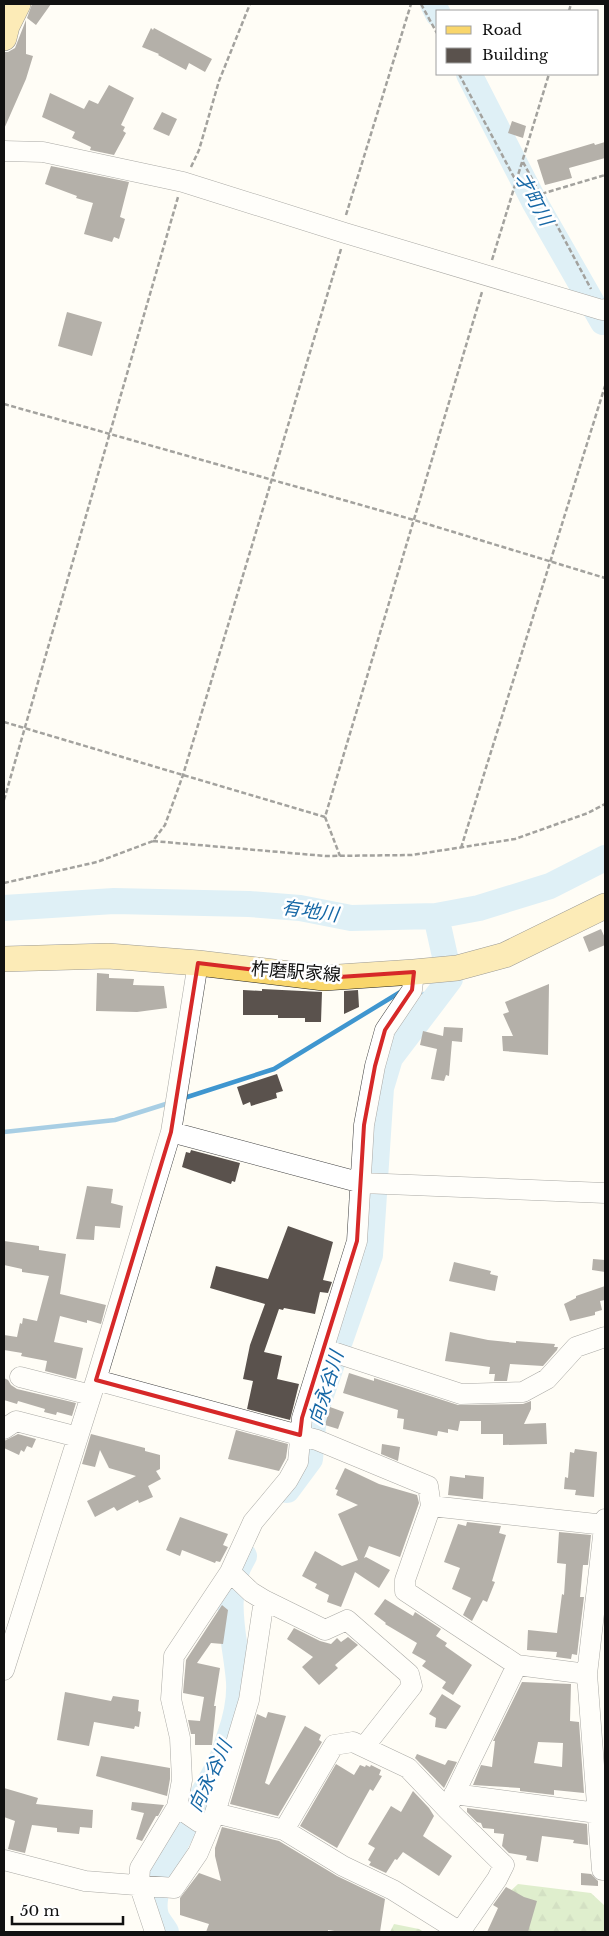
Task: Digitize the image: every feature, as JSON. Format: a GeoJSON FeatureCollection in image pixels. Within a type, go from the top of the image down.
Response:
{"type":"FeatureCollection","features":[{"type":"Feature","properties":{"kind":"main road"},"geometry":{"type":"LineString","coordinates":[[4,38],[6,26],[16,4]]}},
{"type":"Feature","properties":{"kind":"main road","name":"柞磨駅家線"},"geometry":{"type":"LineString","coordinates":[[4,959],[108,956],[198,963],[324,978],[414,972],[449,968],[505,955],[605,906]]}},
{"type":"Feature","properties":{"kind":"street"},"geometry":{"type":"LineString","coordinates":[[4,151],[43,152],[183,182],[345,234],[604,310]]}},
{"type":"Feature","properties":{"kind":"street"},"geometry":{"type":"LineString","coordinates":[[4,1670],[94,1388],[171,1132],[198,963]]}},
{"type":"Feature","properties":{"kind":"street"},"geometry":{"type":"LineString","coordinates":[[154,1932],[139,1884],[140,1868],[177,1807],[182,1780],[180,1738],[171,1699],[174,1656],[230,1572],[253,1522],[288,1480],[308,1438],[302,1418],[357,1241],[362,1183],[364,1124],[375,1066],[385,1030],[412,990],[414,972]]}},
{"type":"Feature","properties":{"kind":"street"},"geometry":{"type":"LineString","coordinates":[[171,1132],[362,1183],[605,1193]]}},
{"type":"Feature","properties":{"kind":"street"},"geometry":{"type":"LineString","coordinates":[[324,1349],[461,1394],[523,1392],[547,1379],[576,1347],[605,1337]]}},
{"type":"Feature","properties":{"kind":"street"},"geometry":{"type":"LineString","coordinates":[[20,1377],[94,1388],[308,1438],[428,1486],[432,1506],[405,1580],[405,1591],[517,1665],[587,1674]]}},
{"type":"Feature","properties":{"kind":"street"},"geometry":{"type":"LineString","coordinates":[[4,1429],[16,1421],[78,1437]]}},
{"type":"Feature","properties":{"kind":"street"},"geometry":{"type":"LineString","coordinates":[[432,1506],[605,1525]]}},
{"type":"Feature","properties":{"kind":"street"},"geometry":{"type":"LineString","coordinates":[[605,1519],[587,1674],[602,1870],[605,1870]]}},
{"type":"Feature","properties":{"kind":"street"},"geometry":{"type":"LineString","coordinates":[[230,1572],[257,1596],[325,1630],[347,1620],[409,1674],[412,1686],[364,1747]]}},
{"type":"Feature","properties":{"kind":"street"},"geometry":{"type":"LineString","coordinates":[[4,1860],[85,1881],[174,1888],[198,1853],[248,1700],[257,1596]]}},
{"type":"Feature","properties":{"kind":"street"},"geometry":{"type":"LineString","coordinates":[[450,1802],[517,1665]]}},
{"type":"Feature","properties":{"kind":"street"},"geometry":{"type":"LineString","coordinates":[[177,1807],[208,1820],[284,1830],[343,1866],[392,1890],[460,1932],[497,1879],[504,1865],[450,1802],[408,1768],[354,1742],[334,1745],[284,1830]]}},
{"type":"Feature","properties":{"kind":"street"},"geometry":{"type":"LineString","coordinates":[[450,1802],[598,1813]]}},
{"type":"Feature","properties":{"kind":"path"},"geometry":{"type":"LineString","coordinates":[[4,800],[183,182],[199,150],[219,81],[250,4]]}},
{"type":"Feature","properties":{"kind":"path"},"geometry":{"type":"LineString","coordinates":[[153,841],[165,826],[182,775],[345,234],[344,220],[411,4]]}},
{"type":"Feature","properties":{"kind":"path"},"geometry":{"type":"LineString","coordinates":[[421,4],[436,31]]}},
{"type":"Feature","properties":{"kind":"path"},"geometry":{"type":"LineString","coordinates":[[459,75],[516,181],[541,194],[605,175]]}},
{"type":"Feature","properties":{"kind":"path"},"geometry":{"type":"LineString","coordinates":[[340,856],[325,817],[549,75]]}},
{"type":"Feature","properties":{"kind":"path"},"geometry":{"type":"LineString","coordinates":[[522,161],[604,310]]}},
{"type":"Feature","properties":{"kind":"path"},"geometry":{"type":"LineString","coordinates":[[461,848],[605,386]]}},
{"type":"Feature","properties":{"kind":"path"},"geometry":{"type":"LineString","coordinates":[[4,404],[414,520],[605,578]]}},
{"type":"Feature","properties":{"kind":"path"},"geometry":{"type":"LineString","coordinates":[[4,722],[325,817]]}},
{"type":"Feature","properties":{"kind":"path"},"geometry":{"type":"LineString","coordinates":[[4,883],[97,862],[153,841],[325,856],[412,855],[515,839],[588,813],[605,804]]}},
{"type":"Feature","properties":{"kind":"highlighted area"},"geometry":{"type":"Polygon","coordinates":[[[198,963],[324,978],[414,972],[412,990],[385,1030],[375,1066],[364,1125],[357,1241],[302,1418],[300,1435],[96,1380],[171,1132],[198,963]]]}},
{"type":"Feature","properties":{"kind":"green space"},"geometry":{"type":"Polygon","coordinates":[[[518,1884],[591,1893],[605,1906],[605,1932],[511,1932],[520,1913],[506,1895],[518,1884]]]}},
{"type":"Feature","properties":{"kind":"green space"},"geometry":{"type":"Polygon","coordinates":[[[394,1924],[419,1929],[424,1932],[390,1932],[394,1924]]]}},
{"type":"Feature","properties":{"kind":"building"},"geometry":{"type":"Polygon","coordinates":[[[32,4],[51,4],[36,25],[27,18],[32,4]]]}},
{"type":"Feature","properties":{"kind":"building"},"geometry":{"type":"Polygon","coordinates":[[[26,20],[26,54],[33,56],[26,79],[4,129],[4,52],[15,48],[26,20]]]}},
{"type":"Feature","properties":{"kind":"building"},"geometry":{"type":"Polygon","coordinates":[[[151,28],[212,59],[205,72],[189,63],[186,70],[159,54],[142,47],[151,28]]]}},
{"type":"Feature","properties":{"kind":"building"},"geometry":{"type":"Polygon","coordinates":[[[109,85],[134,98],[121,125],[125,127],[123,131],[126,133],[114,155],[90,150],[91,147],[72,138],[75,132],[42,117],[50,93],[84,109],[89,100],[98,104],[109,85]]]}},
{"type":"Feature","properties":{"kind":"building"},"geometry":{"type":"Polygon","coordinates":[[[162,112],[177,119],[169,136],[153,129],[162,112]]]}},
{"type":"Feature","properties":{"kind":"building"},"geometry":{"type":"Polygon","coordinates":[[[512,121],[526,126],[523,138],[508,133],[512,121]]]}},
{"type":"Feature","properties":{"kind":"building"},"geometry":{"type":"Polygon","coordinates":[[[605,142],[605,158],[569,168],[572,178],[545,185],[537,160],[594,143],[595,145],[605,142]]]}},
{"type":"Feature","properties":{"kind":"building"},"geometry":{"type":"Polygon","coordinates":[[[51,166],[129,182],[120,217],[125,219],[119,239],[114,237],[112,242],[84,234],[93,203],[76,198],[77,196],[45,184],[51,166]]]}},
{"type":"Feature","properties":{"kind":"building"},"geometry":{"type":"Polygon","coordinates":[[[67,312],[102,322],[92,356],[58,346],[67,312]]]}},
{"type":"Feature","properties":{"kind":"building"},"geometry":{"type":"Polygon","coordinates":[[[601,929],[605,938],[605,945],[589,952],[583,937],[601,929]]]}},
{"type":"Feature","properties":{"kind":"building"},"geometry":{"type":"Polygon","coordinates":[[[97,973],[109,974],[109,978],[134,979],[133,985],[164,986],[167,1008],[137,1012],[96,1011],[97,973]]]}},
{"type":"Feature","properties":{"kind":"building"},"geometry":{"type":"Polygon","coordinates":[[[549,984],[548,1055],[503,1051],[502,1036],[513,1036],[503,1014],[509,1012],[505,1002],[549,984]]]}},
{"type":"Feature","properties":{"kind":"building"},"geometry":{"type":"Polygon","coordinates":[[[262,989],[322,992],[321,1022],[305,1022],[305,1018],[278,1018],[278,1015],[243,1015],[243,990],[262,991],[262,989]]]}},
{"type":"Feature","properties":{"kind":"building"},"geometry":{"type":"Polygon","coordinates":[[[358,990],[359,1007],[344,1014],[344,991],[358,990]]]}},
{"type":"Feature","properties":{"kind":"building"},"geometry":{"type":"Polygon","coordinates":[[[444,1027],[463,1028],[462,1042],[452,1041],[449,1076],[446,1075],[444,1081],[431,1079],[437,1049],[420,1045],[423,1031],[443,1036],[444,1027]]]}},
{"type":"Feature","properties":{"kind":"building"},"geometry":{"type":"Polygon","coordinates":[[[277,1074],[283,1091],[276,1093],[277,1098],[251,1106],[250,1102],[243,1105],[237,1087],[277,1074]]]}},
{"type":"Feature","properties":{"kind":"building"},"geometry":{"type":"Polygon","coordinates":[[[191,1150],[240,1163],[235,1182],[232,1181],[231,1184],[182,1167],[186,1152],[190,1153],[191,1150]]]}},
{"type":"Feature","properties":{"kind":"building"},"geometry":{"type":"Polygon","coordinates":[[[87,1186],[113,1189],[111,1203],[123,1206],[120,1228],[95,1226],[94,1240],[76,1239],[87,1186]]]}},
{"type":"Feature","properties":{"kind":"building"},"geometry":{"type":"Polygon","coordinates":[[[288,1226],[333,1242],[323,1280],[332,1282],[328,1293],[320,1292],[315,1314],[284,1308],[283,1310],[279,1309],[264,1352],[282,1356],[277,1379],[299,1384],[290,1420],[247,1409],[253,1381],[243,1379],[250,1345],[265,1304],[210,1288],[216,1266],[268,1279],[288,1226]]]}},
{"type":"Feature","properties":{"kind":"building"},"geometry":{"type":"Polygon","coordinates":[[[4,1241],[39,1246],[39,1250],[66,1254],[60,1294],[106,1305],[101,1324],[87,1320],[87,1323],[60,1316],[54,1342],[83,1348],[76,1379],[45,1371],[47,1361],[21,1356],[22,1353],[4,1350],[4,1335],[17,1337],[23,1318],[37,1321],[49,1276],[22,1272],[22,1269],[4,1265],[4,1241]]]}},
{"type":"Feature","properties":{"kind":"building"},"geometry":{"type":"Polygon","coordinates":[[[593,1259],[605,1260],[605,1272],[592,1270],[593,1259]]]}},
{"type":"Feature","properties":{"kind":"building"},"geometry":{"type":"Polygon","coordinates":[[[454,1262],[491,1271],[490,1274],[498,1276],[495,1291],[449,1281],[454,1262]]]}},
{"type":"Feature","properties":{"kind":"building"},"geometry":{"type":"Polygon","coordinates":[[[605,1286],[605,1300],[600,1301],[602,1310],[595,1312],[595,1315],[570,1321],[564,1304],[576,1298],[576,1296],[605,1286]]]}},
{"type":"Feature","properties":{"kind":"building"},"geometry":{"type":"Polygon","coordinates":[[[450,1332],[488,1340],[555,1344],[554,1347],[558,1347],[543,1366],[510,1364],[507,1381],[494,1381],[495,1374],[489,1374],[490,1367],[445,1361],[450,1332]]]}},
{"type":"Feature","properties":{"kind":"building"},"geometry":{"type":"Polygon","coordinates":[[[349,1373],[374,1381],[374,1378],[458,1405],[523,1404],[531,1401],[531,1409],[524,1424],[546,1423],[547,1444],[503,1445],[503,1434],[481,1434],[481,1421],[460,1421],[458,1431],[448,1429],[448,1433],[438,1431],[437,1436],[403,1429],[404,1419],[397,1418],[398,1410],[343,1393],[349,1373]]]}},
{"type":"Feature","properties":{"kind":"building"},"geometry":{"type":"Polygon","coordinates":[[[4,1378],[17,1389],[76,1403],[72,1416],[57,1412],[56,1415],[44,1412],[45,1409],[18,1401],[17,1404],[4,1400],[4,1378]]]}},
{"type":"Feature","properties":{"kind":"building"},"geometry":{"type":"Polygon","coordinates":[[[330,1407],[344,1412],[338,1429],[325,1425],[330,1407]]]}},
{"type":"Feature","properties":{"kind":"building"},"geometry":{"type":"Polygon","coordinates":[[[236,1430],[288,1444],[286,1458],[279,1471],[228,1459],[236,1430]]]}},
{"type":"Feature","properties":{"kind":"building"},"geometry":{"type":"Polygon","coordinates":[[[18,1434],[36,1439],[32,1448],[27,1446],[24,1452],[21,1450],[19,1455],[4,1448],[4,1441],[18,1434]]]}},
{"type":"Feature","properties":{"kind":"building"},"geometry":{"type":"Polygon","coordinates":[[[91,1434],[145,1448],[145,1451],[160,1455],[160,1469],[156,1471],[161,1479],[148,1486],[153,1497],[139,1503],[138,1500],[117,1511],[114,1507],[95,1517],[87,1501],[136,1476],[109,1468],[100,1450],[95,1467],[82,1464],[91,1434]]]}},
{"type":"Feature","properties":{"kind":"building"},"geometry":{"type":"Polygon","coordinates":[[[382,1444],[400,1447],[398,1461],[381,1454],[382,1444]]]}},
{"type":"Feature","properties":{"kind":"building"},"geometry":{"type":"Polygon","coordinates":[[[575,1449],[597,1452],[594,1497],[575,1495],[576,1490],[564,1489],[565,1477],[568,1478],[570,1452],[574,1453],[575,1449]]]}},
{"type":"Feature","properties":{"kind":"building"},"geometry":{"type":"Polygon","coordinates":[[[345,1468],[379,1484],[417,1495],[419,1503],[400,1557],[369,1546],[364,1558],[366,1557],[390,1570],[379,1588],[355,1572],[341,1607],[327,1602],[329,1595],[315,1588],[317,1584],[302,1576],[315,1551],[342,1566],[358,1560],[338,1514],[358,1505],[336,1495],[338,1490],[335,1489],[345,1468]]]}},
{"type":"Feature","properties":{"kind":"building"},"geometry":{"type":"Polygon","coordinates":[[[465,1475],[484,1477],[483,1499],[448,1495],[450,1476],[465,1478],[465,1475]]]}},
{"type":"Feature","properties":{"kind":"building"},"geometry":{"type":"Polygon","coordinates":[[[180,1517],[228,1534],[223,1545],[228,1547],[220,1562],[216,1561],[215,1563],[182,1550],[180,1556],[166,1550],[180,1517]]]}},
{"type":"Feature","properties":{"kind":"building"},"geometry":{"type":"Polygon","coordinates":[[[467,1522],[501,1526],[499,1533],[506,1535],[492,1581],[495,1582],[487,1602],[483,1600],[472,1621],[463,1615],[471,1598],[452,1589],[460,1568],[444,1562],[458,1524],[466,1526],[467,1522]]]}},
{"type":"Feature","properties":{"kind":"building"},"geometry":{"type":"Polygon","coordinates":[[[559,1532],[591,1535],[588,1565],[583,1565],[580,1597],[584,1597],[577,1655],[572,1654],[571,1659],[556,1657],[557,1652],[527,1650],[528,1630],[557,1633],[562,1594],[564,1595],[566,1564],[557,1563],[559,1532]]]}},
{"type":"Feature","properties":{"kind":"building"},"geometry":{"type":"Polygon","coordinates":[[[385,1599],[413,1616],[415,1612],[441,1629],[436,1636],[447,1643],[445,1646],[472,1665],[453,1695],[442,1688],[446,1682],[422,1666],[426,1661],[412,1653],[417,1643],[385,1624],[374,1614],[385,1599]]]}},
{"type":"Feature","properties":{"kind":"building"},"geometry":{"type":"Polygon","coordinates":[[[222,1605],[228,1610],[223,1644],[211,1643],[197,1663],[220,1668],[214,1706],[216,1706],[212,1745],[195,1745],[195,1734],[191,1734],[188,1720],[200,1721],[204,1697],[183,1693],[186,1660],[222,1605]]]}},
{"type":"Feature","properties":{"kind":"building"},"geometry":{"type":"Polygon","coordinates":[[[294,1628],[320,1641],[331,1644],[337,1638],[341,1642],[348,1637],[358,1645],[335,1665],[338,1668],[319,1685],[302,1667],[313,1657],[287,1639],[294,1628]]]}},
{"type":"Feature","properties":{"kind":"building"},"geometry":{"type":"Polygon","coordinates":[[[522,1682],[571,1684],[570,1721],[579,1722],[584,1793],[554,1790],[554,1795],[520,1791],[520,1788],[473,1785],[481,1765],[492,1767],[495,1741],[493,1741],[522,1682]],[[538,1742],[534,1763],[562,1767],[563,1743],[538,1742]]]}},
{"type":"Feature","properties":{"kind":"building"},"geometry":{"type":"Polygon","coordinates":[[[65,1692],[111,1701],[113,1696],[139,1700],[138,1711],[141,1712],[139,1727],[135,1726],[134,1729],[94,1722],[89,1746],[57,1740],[65,1692]]]}},
{"type":"Feature","properties":{"kind":"building"},"geometry":{"type":"Polygon","coordinates":[[[442,1694],[461,1706],[446,1729],[435,1727],[436,1718],[429,1714],[442,1694]]]}},
{"type":"Feature","properties":{"kind":"building"},"geometry":{"type":"Polygon","coordinates":[[[268,1712],[286,1716],[265,1783],[269,1785],[305,1726],[321,1735],[319,1740],[322,1742],[278,1816],[230,1804],[257,1714],[266,1718],[268,1712]]]}},
{"type":"Feature","properties":{"kind":"building"},"geometry":{"type":"Polygon","coordinates":[[[417,1754],[445,1765],[448,1760],[457,1762],[444,1788],[415,1758],[417,1754]]]}},
{"type":"Feature","properties":{"kind":"building"},"geometry":{"type":"Polygon","coordinates":[[[101,1756],[170,1768],[167,1796],[96,1776],[101,1756]]]}},
{"type":"Feature","properties":{"kind":"building"},"geometry":{"type":"Polygon","coordinates":[[[336,1764],[354,1775],[360,1765],[370,1767],[371,1765],[381,1770],[379,1775],[382,1776],[373,1791],[370,1789],[337,1848],[300,1826],[336,1764]]]}},
{"type":"Feature","properties":{"kind":"building"},"geometry":{"type":"Polygon","coordinates":[[[4,1788],[38,1798],[36,1804],[93,1810],[92,1828],[80,1827],[79,1834],[57,1832],[57,1828],[32,1825],[25,1853],[8,1849],[15,1821],[4,1817],[4,1788]]]}},
{"type":"Feature","properties":{"kind":"building"},"geometry":{"type":"Polygon","coordinates":[[[413,1791],[434,1816],[423,1836],[452,1856],[439,1876],[403,1852],[397,1860],[395,1859],[386,1873],[369,1865],[371,1862],[368,1860],[375,1848],[368,1844],[391,1806],[401,1812],[413,1791]]]}},
{"type":"Feature","properties":{"kind":"building"},"geometry":{"type":"Polygon","coordinates":[[[132,1802],[164,1805],[142,1841],[136,1839],[144,1813],[131,1810],[132,1802]]]}},
{"type":"Feature","properties":{"kind":"building"},"geometry":{"type":"Polygon","coordinates":[[[467,1808],[587,1824],[588,1845],[573,1843],[574,1840],[542,1836],[538,1862],[526,1860],[527,1856],[509,1853],[502,1846],[504,1834],[494,1833],[494,1829],[483,1828],[481,1823],[477,1822],[467,1812],[467,1808]]]}},
{"type":"Feature","properties":{"kind":"building"},"geometry":{"type":"Polygon","coordinates":[[[222,1827],[279,1841],[337,1876],[385,1899],[380,1932],[328,1930],[328,1932],[206,1932],[209,1924],[180,1915],[180,1898],[199,1873],[221,1881],[215,1848],[222,1827]]]}},
{"type":"Feature","properties":{"kind":"building"},"geometry":{"type":"Polygon","coordinates":[[[581,1873],[591,1874],[598,1881],[598,1886],[581,1885],[581,1873]]]}},
{"type":"Feature","properties":{"kind":"building"},"geometry":{"type":"Polygon","coordinates":[[[506,1887],[524,1897],[537,1901],[528,1932],[487,1932],[498,1908],[493,1905],[506,1887]]]}},
{"type":"Feature","properties":{"kind":"waterway","name":"才町川"},"geometry":{"type":"LineString","coordinates":[[433,4],[436,10]]}},
{"type":"Feature","properties":{"kind":"waterway","name":"才町川"},"geometry":{"type":"LineString","coordinates":[[470,75],[535,203],[603,322],[605,321]]}},
{"type":"Feature","properties":{"kind":"waterway","name":"有地川"},"geometry":{"type":"LineString","coordinates":[[4,908],[114,901],[249,904],[300,908],[351,918],[436,916],[479,908],[550,886],[605,858]]}},
{"type":"Feature","properties":{"kind":"waterway","name":"向永谷川"},"geometry":{"type":"LineString","coordinates":[[287,1490],[310,1459],[314,1415],[370,1255],[381,1088],[390,1058],[450,979],[436,916]]}},
{"type":"Feature","properties":{"kind":"waterway"},"geometry":{"type":"LineString","coordinates":[[181,1099],[274,1069],[402,991]]}},
{"type":"Feature","properties":{"kind":"waterway"},"geometry":{"type":"LineString","coordinates":[[424,994],[434,1000]]}},
{"type":"Feature","properties":{"kind":"waterway"},"geometry":{"type":"LineString","coordinates":[[4,1132],[115,1120],[169,1103]]}},
{"type":"Feature","properties":{"kind":"waterway","name":"向永谷川"},"geometry":{"type":"LineString","coordinates":[[166,1932],[156,1916],[155,1901],[159,1882],[178,1839],[220,1763],[237,1709],[239,1682],[231,1618],[231,1602],[236,1571],[244,1556]]}}]}
